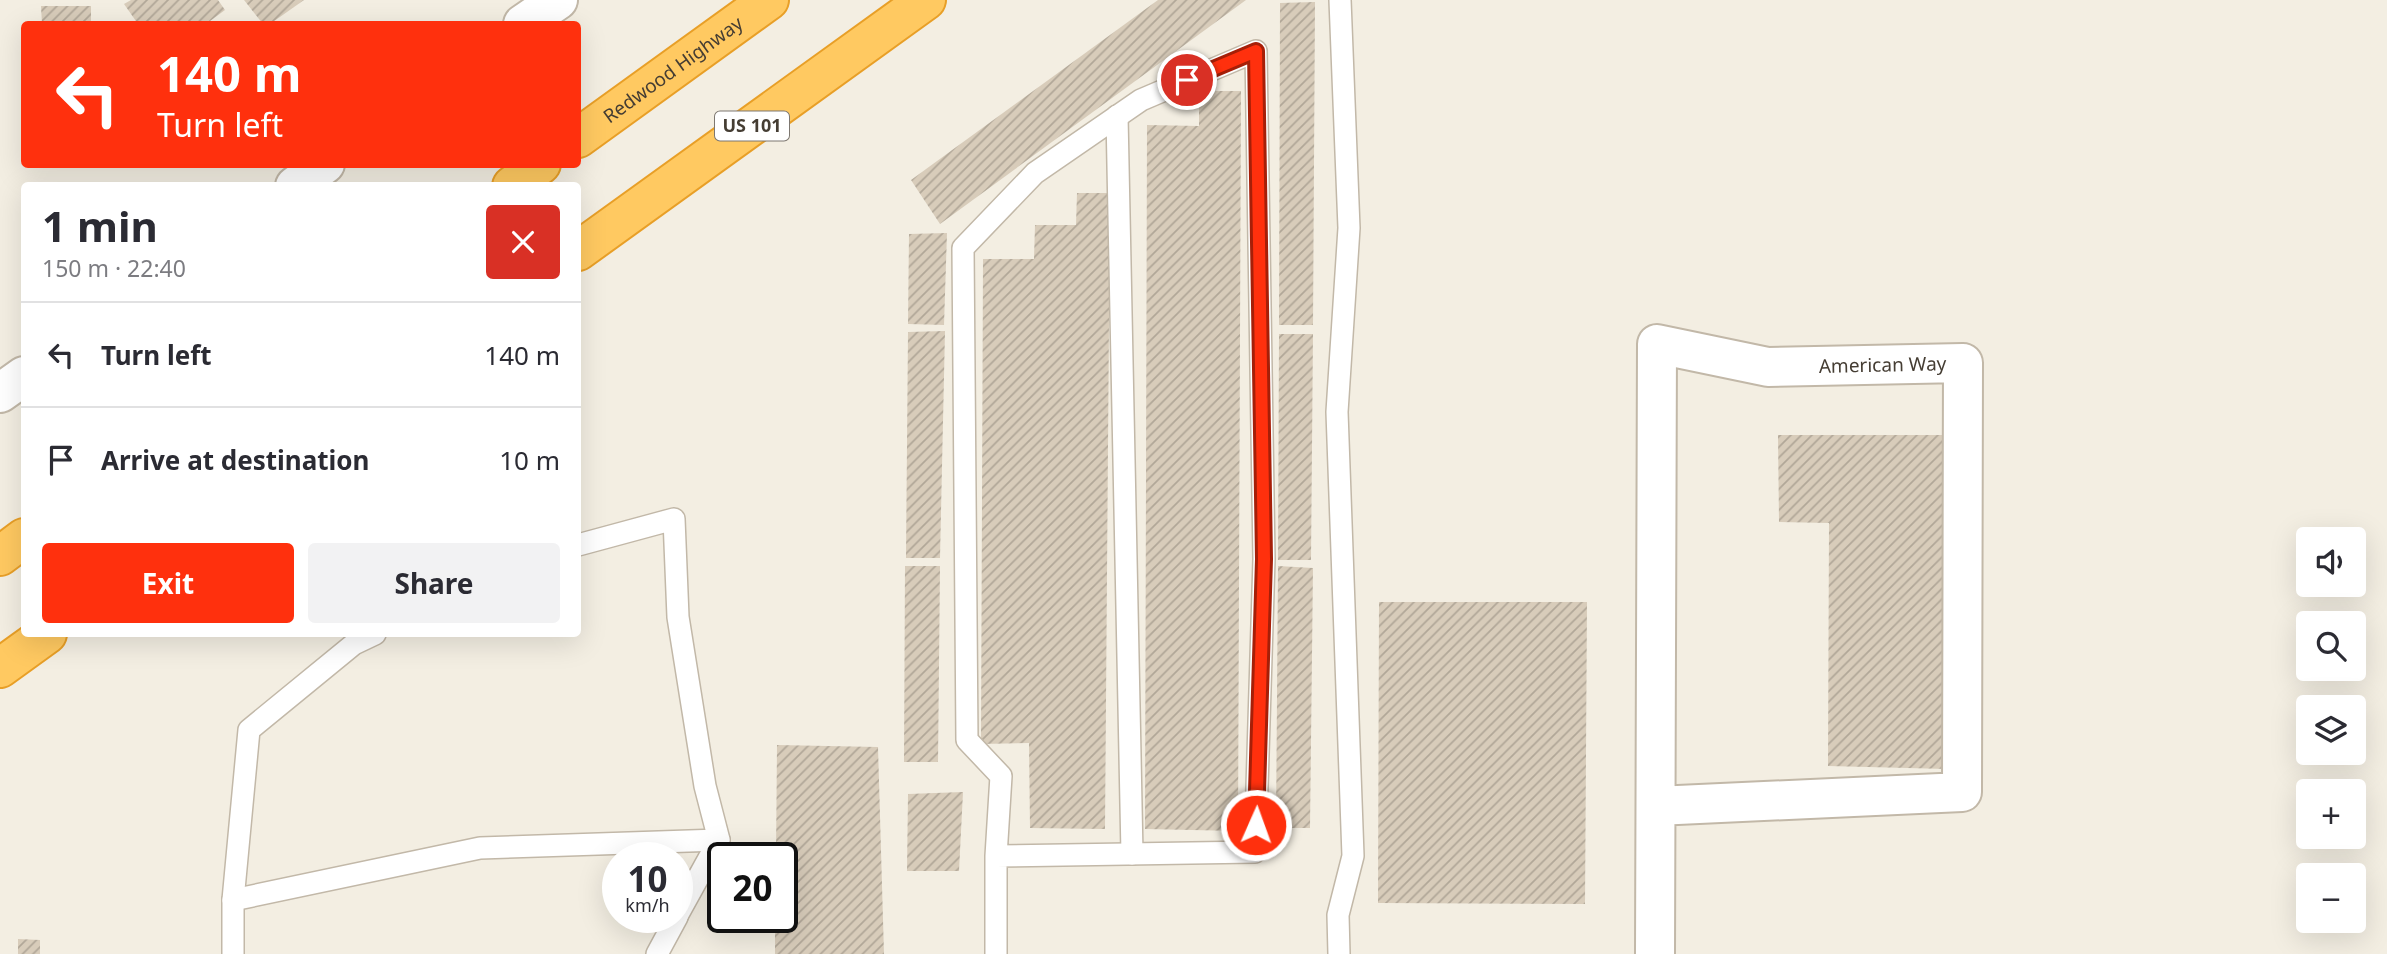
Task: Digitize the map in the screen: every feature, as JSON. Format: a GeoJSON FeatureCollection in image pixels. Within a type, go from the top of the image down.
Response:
{"type":"FeatureCollection","features":[{"type":"Feature","properties":{"kind":"highway","name":"Redwood Highway"},"geometry":{"type":"LineString","coordinates":[[581,136],[769,0]]}},
{"type":"Feature","properties":{"kind":"highway","name":"US 101"},"geometry":{"type":"LineString","coordinates":[[581,249],[926,0]]}},
{"type":"Feature","properties":{"kind":"highway"},"geometry":{"type":"LineString","coordinates":[[517,182],[536,168]]}},
{"type":"Feature","properties":{"kind":"highway"},"geometry":{"type":"LineString","coordinates":[[0,556],[21,540]]}},
{"type":"Feature","properties":{"kind":"highway"},"geometry":{"type":"LineString","coordinates":[[0,668],[43,637]]}},
{"type":"Feature","properties":{"kind":"street"},"geometry":{"type":"LineString","coordinates":[[527,21],[558,0]]}},
{"type":"Feature","properties":{"kind":"street"},"geometry":{"type":"LineString","coordinates":[[300,182],[320,168]]}},
{"type":"Feature","properties":{"kind":"street","name":"American Way"},"geometry":{"type":"LineString","coordinates":[[1655,954],[1657,344],[1768,367],[1963,363],[1962,792],[1656,806]]}},
{"type":"Feature","properties":{"kind":"street"},"geometry":{"type":"LineString","coordinates":[[0,394],[21,378]]}},
{"type":"Feature","properties":{"kind":"lane"},"geometry":{"type":"LineString","coordinates":[[1339,954],[1338,915],[1353,856],[1337,412],[1349,228],[1340,0]]}},
{"type":"Feature","properties":{"kind":"lane"},"geometry":{"type":"LineString","coordinates":[[996,856],[1255,852],[1264,559],[1256,51],[1141,100],[1117,116],[1035,173],[963,248],[967,740],[1001,776],[996,856],[996,954]]}},
{"type":"Feature","properties":{"kind":"lane"},"geometry":{"type":"LineString","coordinates":[[1117,116],[1132,854]]}},
{"type":"Feature","properties":{"kind":"lane"},"geometry":{"type":"LineString","coordinates":[[581,544],[674,519],[678,617],[705,786],[719,840],[693,888]]}},
{"type":"Feature","properties":{"kind":"lane"},"geometry":{"type":"LineString","coordinates":[[233,954],[233,900],[249,730],[354,644],[369,637]]}},
{"type":"Feature","properties":{"kind":"lane"},"geometry":{"type":"LineString","coordinates":[[233,900],[480,848],[719,840]]}},
{"type":"Feature","properties":{"kind":"lane"},"geometry":{"type":"LineString","coordinates":[[657,954],[668,933]]}},
{"type":"Feature","properties":{"kind":"building"},"geometry":{"type":"Polygon","coordinates":[[[131,0],[218,0],[225,10],[210,21],[136,21],[124,4],[131,0]]]}},
{"type":"Feature","properties":{"kind":"building"},"geometry":{"type":"Polygon","coordinates":[[[244,0],[304,0],[274,21],[261,21],[244,0]]]}},
{"type":"Feature","properties":{"kind":"building"},"geometry":{"type":"Polygon","coordinates":[[[1158,0],[1246,0],[940,224],[911,180],[1158,0]]]}},
{"type":"Feature","properties":{"kind":"building"},"geometry":{"type":"Polygon","coordinates":[[[1315,2],[1313,325],[1279,325],[1280,3],[1315,2]]]}},
{"type":"Feature","properties":{"kind":"building"},"geometry":{"type":"Polygon","coordinates":[[[41,6],[91,6],[91,21],[42,21],[41,6]]]}},
{"type":"Feature","properties":{"kind":"building"},"geometry":{"type":"Polygon","coordinates":[[[1199,91],[1241,91],[1238,831],[1145,829],[1147,125],[1199,126],[1199,91]]]}},
{"type":"Feature","properties":{"kind":"building"},"geometry":{"type":"Polygon","coordinates":[[[1077,193],[1110,193],[1105,829],[1030,828],[1029,743],[981,744],[983,259],[1034,259],[1035,225],[1076,225],[1077,193]]]}},
{"type":"Feature","properties":{"kind":"building"},"geometry":{"type":"Polygon","coordinates":[[[947,233],[944,325],[908,324],[909,234],[947,233]]]}},
{"type":"Feature","properties":{"kind":"building"},"geometry":{"type":"Polygon","coordinates":[[[945,331],[940,558],[906,558],[908,332],[945,331]]]}},
{"type":"Feature","properties":{"kind":"building"},"geometry":{"type":"Polygon","coordinates":[[[1279,334],[1313,334],[1311,560],[1278,560],[1279,334]]]}},
{"type":"Feature","properties":{"kind":"building"},"geometry":{"type":"Polygon","coordinates":[[[1778,435],[1948,435],[1947,769],[1828,766],[1829,523],[1779,522],[1778,435]]]}},
{"type":"Feature","properties":{"kind":"building"},"geometry":{"type":"Polygon","coordinates":[[[905,566],[940,566],[938,762],[904,762],[905,566]]]}},
{"type":"Feature","properties":{"kind":"building"},"geometry":{"type":"Polygon","coordinates":[[[1278,566],[1313,568],[1310,828],[1276,828],[1278,566]]]}},
{"type":"Feature","properties":{"kind":"building"},"geometry":{"type":"Polygon","coordinates":[[[1379,602],[1587,602],[1585,904],[1378,903],[1379,602]]]}},
{"type":"Feature","properties":{"kind":"building"},"geometry":{"type":"Polygon","coordinates":[[[777,745],[878,747],[884,954],[775,954],[775,933],[798,933],[798,842],[776,842],[777,745]]]}},
{"type":"Feature","properties":{"kind":"building"},"geometry":{"type":"Polygon","coordinates":[[[963,792],[959,871],[907,871],[908,794],[963,792]]]}},
{"type":"Feature","properties":{"kind":"building"},"geometry":{"type":"Polygon","coordinates":[[[18,939],[40,940],[40,954],[18,954],[18,939]]]}},
{"type":"Feature","properties":{"kind":"route"},"geometry":{"type":"LineString","coordinates":[[1187,80],[1256,51],[1264,559],[1256,825]]}}]}
